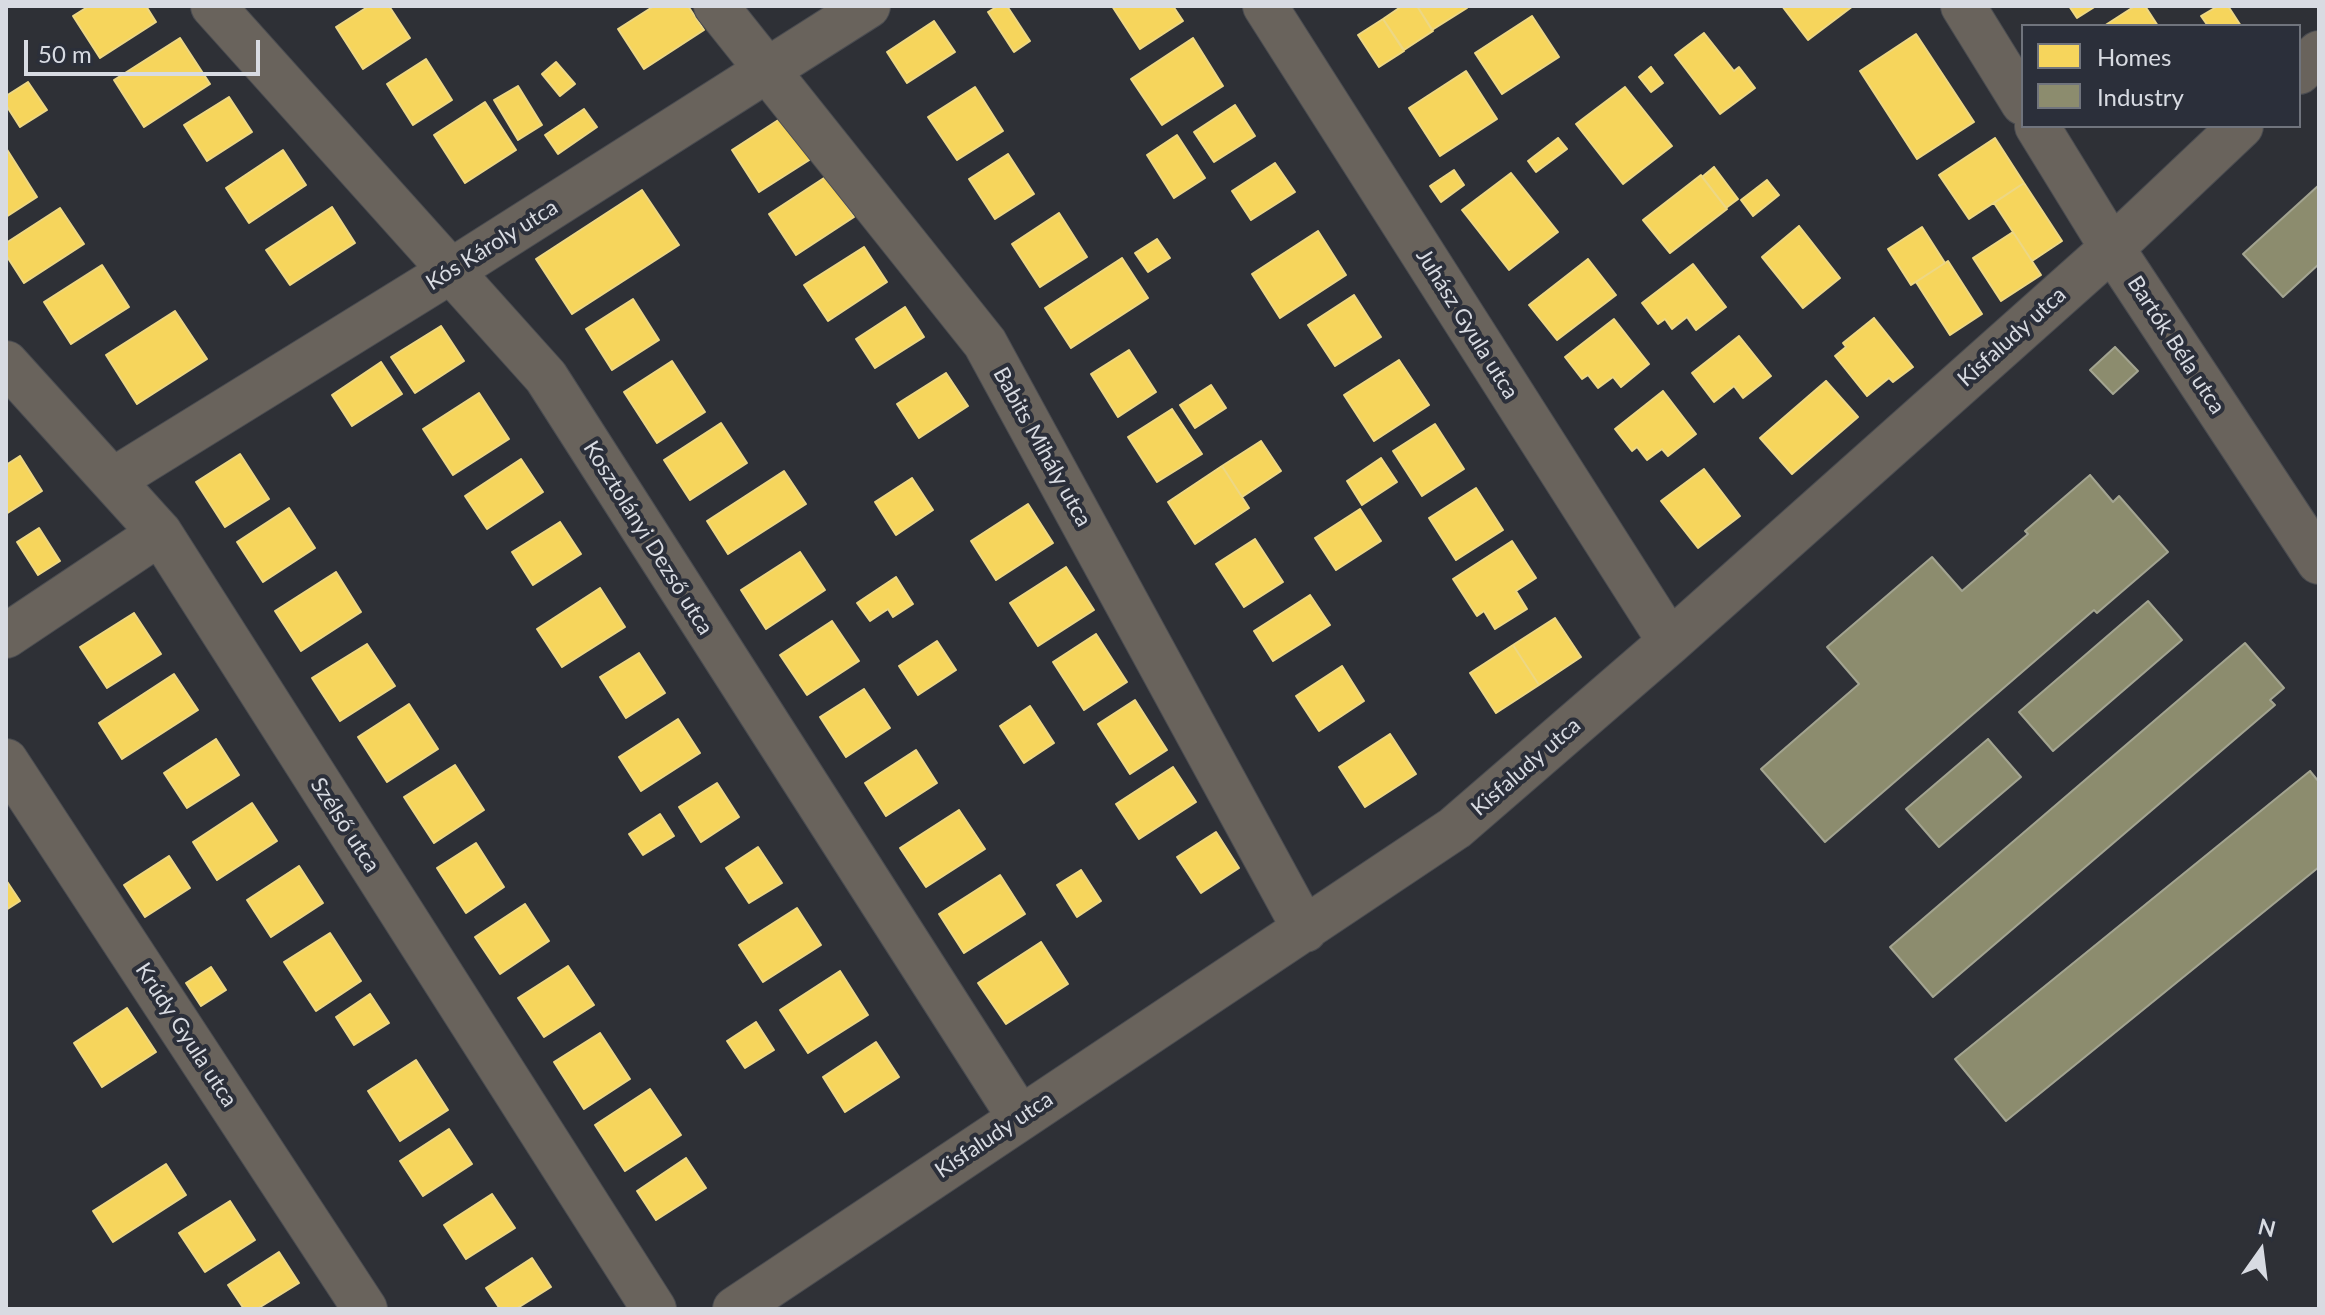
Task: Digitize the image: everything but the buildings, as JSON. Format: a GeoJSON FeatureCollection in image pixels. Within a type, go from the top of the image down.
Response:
{"type":"FeatureCollection","features":[{"type":"Feature","properties":{"kind":"street","name":"Kosztolányi Dezső utca"},"geometry":{"type":"LineString","coordinates":[[213,6],[546,377],[1020,1118]]}},
{"type":"Feature","properties":{"kind":"street","name":"Babits Mihály utca"},"geometry":{"type":"LineString","coordinates":[[716,6],[985,343],[1305,930]]}},
{"type":"Feature","properties":{"kind":"street","name":"Kós Károly utca"},"geometry":{"type":"LineString","coordinates":[[113,480],[451,271],[868,6]]}},
{"type":"Feature","properties":{"kind":"street","name":"Juhász Gyula utca"},"geometry":{"type":"LineString","coordinates":[[1265,6],[1670,642]]}},
{"type":"Feature","properties":{"kind":"street"},"geometry":{"type":"LineString","coordinates":[[1963,6],[2021,100]]}},
{"type":"Feature","properties":{"kind":"street"},"geometry":{"type":"LineString","coordinates":[[2301,70],[2319,53]]}},
{"type":"Feature","properties":{"kind":"street","name":"Bartók Béla utca"},"geometry":{"type":"LineString","coordinates":[[2038,128],[2112,248],[2319,562]]}},
{"type":"Feature","properties":{"kind":"street","name":"Kisfaludy utca"},"geometry":{"type":"LineString","coordinates":[[735,1309],[1455,828],[1670,642],[2112,248],[2239,128]]}},
{"type":"Feature","properties":{"kind":"street","name":"Szélső utca"},"geometry":{"type":"LineString","coordinates":[[6,363],[160,533],[654,1309]]}},
{"type":"Feature","properties":{"kind":"street"},"geometry":{"type":"LineString","coordinates":[[6,636],[160,533]]}},
{"type":"Feature","properties":{"kind":"street","name":"Krúdy Gyula utca"},"geometry":{"type":"LineString","coordinates":[[6,761],[365,1309]]}}]}
